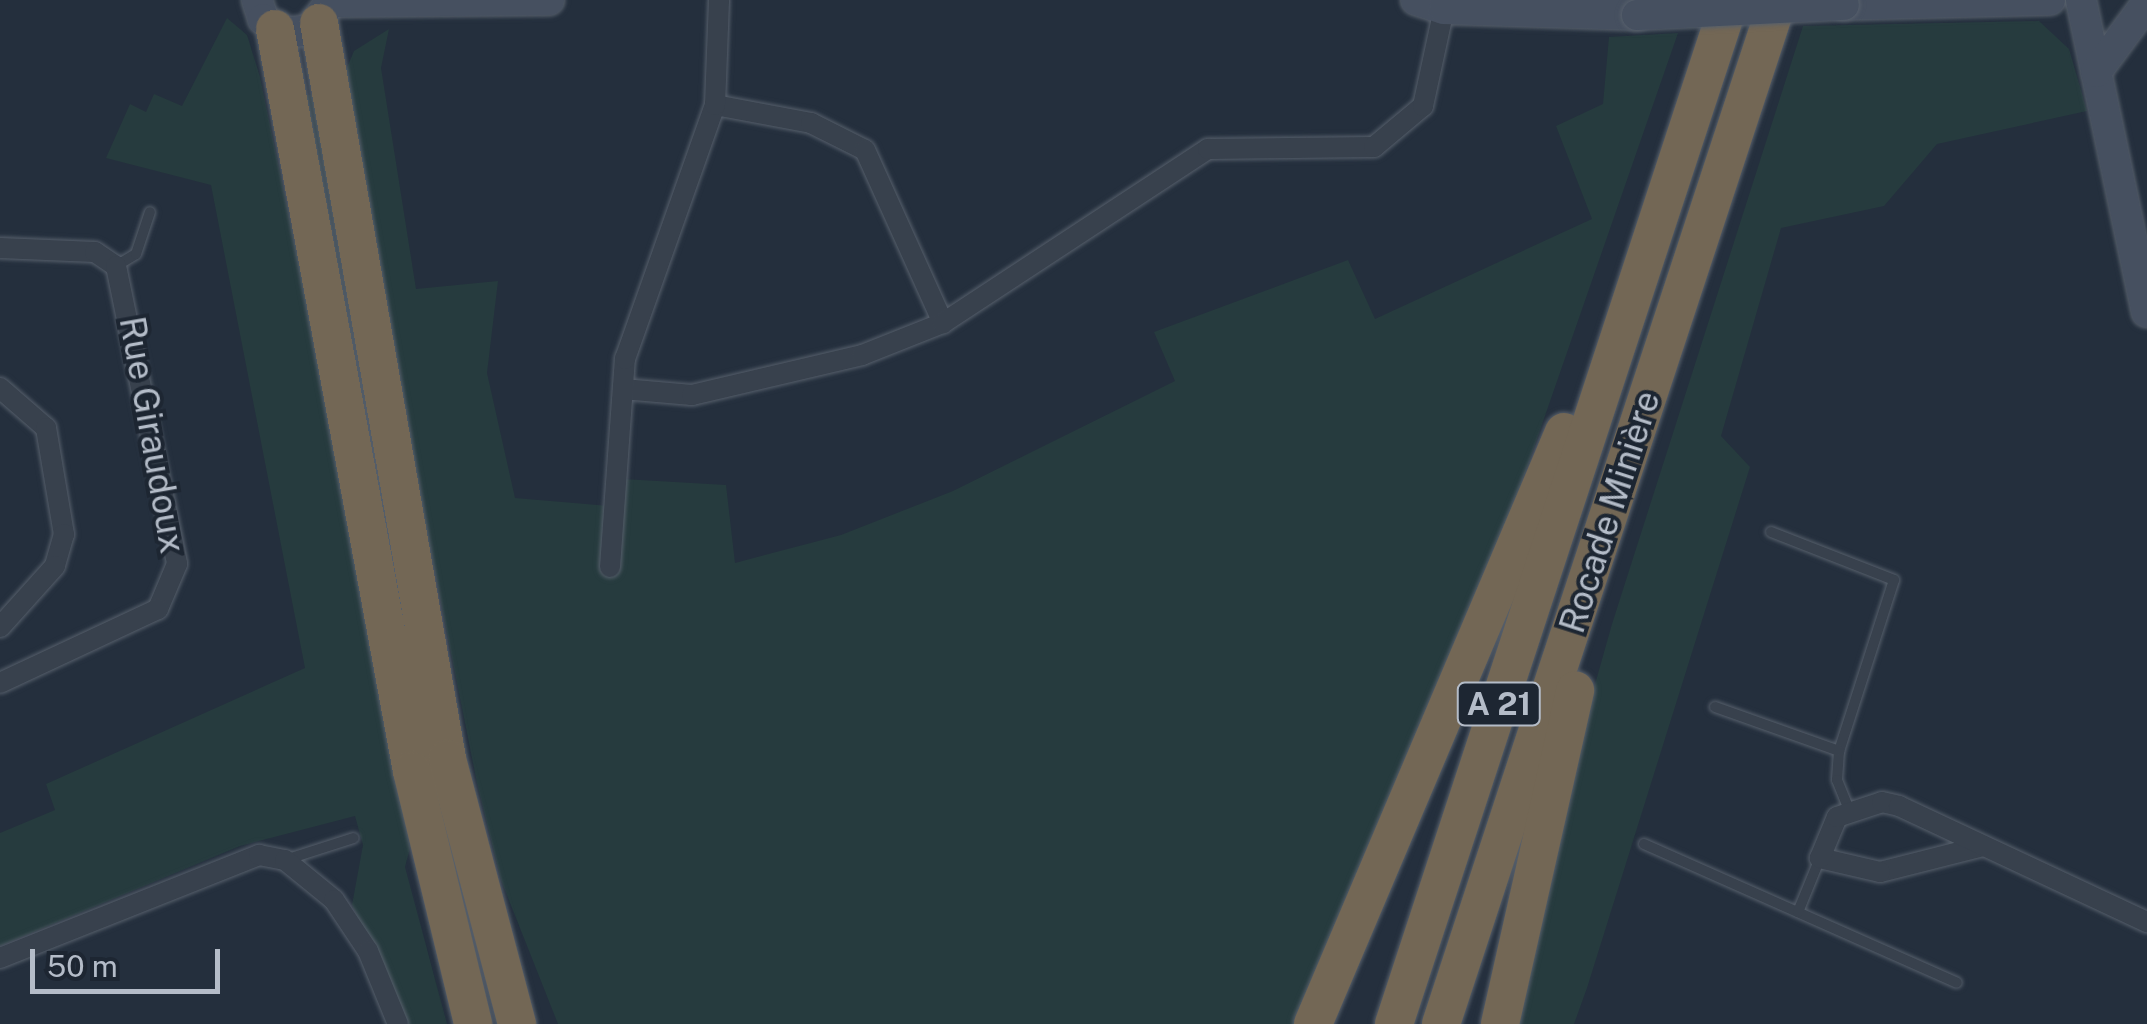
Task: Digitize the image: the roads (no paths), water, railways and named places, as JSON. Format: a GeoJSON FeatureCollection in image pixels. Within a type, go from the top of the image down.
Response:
{"type":"FeatureCollection","features":[{"type":"Feature","properties":{"kind":"highway","name":"Rocade Minière"},"geometry":{"type":"LineString","coordinates":[[1394,1024],[1730,0]]}},
{"type":"Feature","properties":{"kind":"highway","name":"Rocade Minière"},"geometry":{"type":"LineString","coordinates":[[1441,1024],[1778,0]]}},
{"type":"Feature","properties":{"kind":"highway"},"geometry":{"type":"LineString","coordinates":[[326,8],[441,716],[510,1008],[526,1024]]}},
{"type":"Feature","properties":{"kind":"highway"},"geometry":{"type":"LineString","coordinates":[[266,14],[404,726],[473,1024]]}},
{"type":"Feature","properties":{"kind":"highway"},"geometry":{"type":"LineString","coordinates":[[1313,1024],[1570,415],[1603,384]]}},
{"type":"Feature","properties":{"kind":"highway"},"geometry":{"type":"LineString","coordinates":[[1500,1024],[1588,642],[1586,586]]}},
{"type":"Feature","properties":{"kind":"street"},"geometry":{"type":"LineString","coordinates":[[266,14],[298,34],[326,8],[550,0]]}},
{"type":"Feature","properties":{"kind":"street"},"geometry":{"type":"LineString","coordinates":[[610,567],[623,389],[716,106],[719,0]]}},
{"type":"Feature","properties":{"kind":"street"},"geometry":{"type":"LineString","coordinates":[[623,389],[692,395],[862,354],[943,323],[1208,149],[1352,151],[1393,138],[1423,106],[1430,5],[1637,15],[2050,0]]}},
{"type":"Feature","properties":{"kind":"street"},"geometry":{"type":"LineString","coordinates":[[2081,0],[2147,312]]}},
{"type":"Feature","properties":{"kind":"street"},"geometry":{"type":"LineString","coordinates":[[2096,72],[2147,3]]}},
{"type":"Feature","properties":{"kind":"street"},"geometry":{"type":"LineString","coordinates":[[716,106],[811,123],[865,150],[943,323]]}},
{"type":"Feature","properties":{"kind":"street"},"geometry":{"type":"LineString","coordinates":[[0,248],[95,252],[116,266]]}},
{"type":"Feature","properties":{"kind":"street","name":"Rue Giraudoux"},"geometry":{"type":"LineString","coordinates":[[0,683],[158,609],[172,586],[177,564],[116,266]]}},
{"type":"Feature","properties":{"kind":"street"},"geometry":{"type":"LineString","coordinates":[[0,388],[46,428],[64,534],[54,566],[0,627]]}},
{"type":"Feature","properties":{"kind":"street"},"geometry":{"type":"LineString","coordinates":[[1983,846],[1880,872],[1820,858],[1831,826],[1849,810],[1900,806],[2147,922]]}},
{"type":"Feature","properties":{"kind":"street"},"geometry":{"type":"LineString","coordinates":[[0,958],[232,859],[285,860],[351,923],[398,1024]]}},
{"type":"Feature","properties":{"kind":"lane"},"geometry":{"type":"LineString","coordinates":[[116,266],[136,254],[150,212]]}},
{"type":"Feature","properties":{"kind":"lane"},"geometry":{"type":"LineString","coordinates":[[1771,532],[1894,580],[1840,751],[1849,810]]}},
{"type":"Feature","properties":{"kind":"lane"},"geometry":{"type":"LineString","coordinates":[[1715,707],[1840,751]]}},
{"type":"Feature","properties":{"kind":"lane"},"geometry":{"type":"LineString","coordinates":[[285,860],[354,838]]}},
{"type":"Feature","properties":{"kind":"lane"},"geometry":{"type":"LineString","coordinates":[[1644,844],[1957,983]]}},
{"type":"Feature","properties":{"kind":"lane"},"geometry":{"type":"LineString","coordinates":[[1798,912],[1820,858]]}}]}
